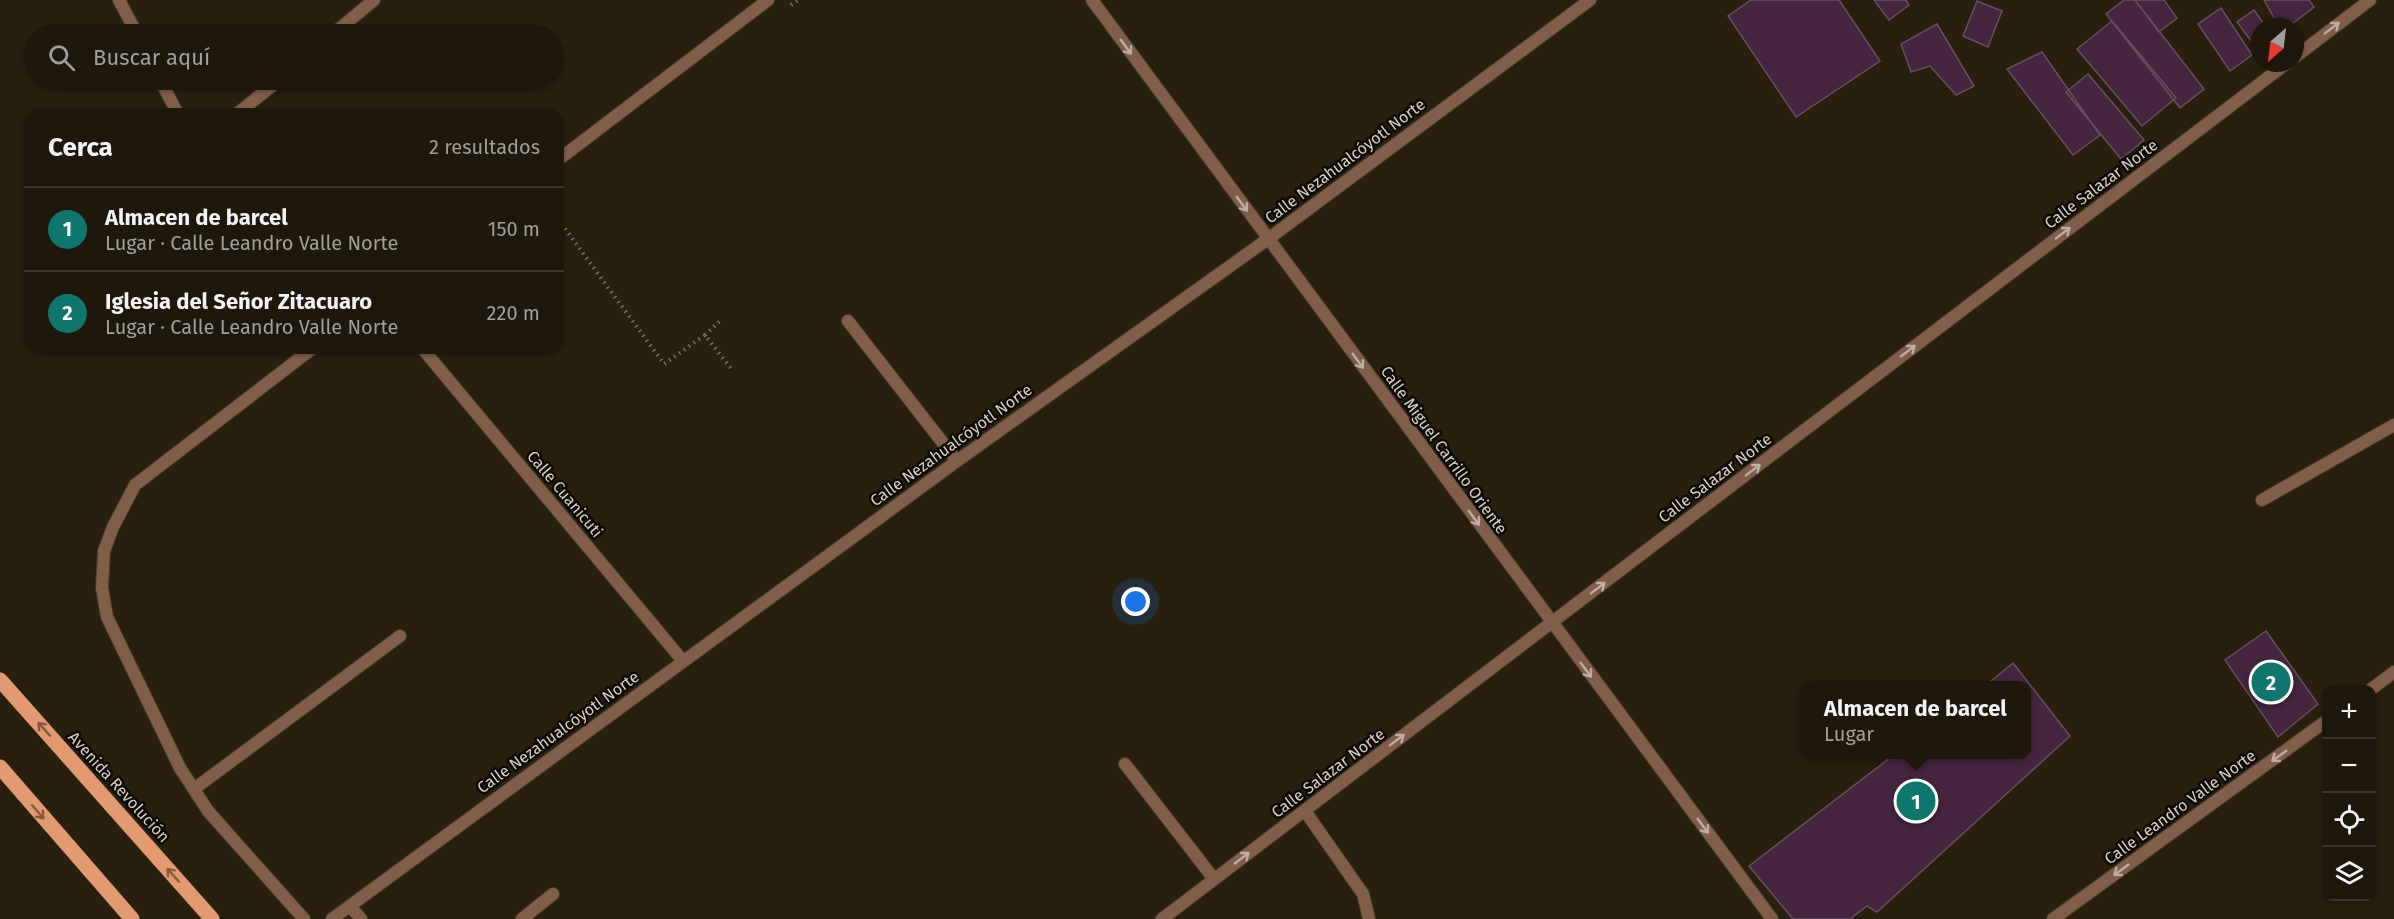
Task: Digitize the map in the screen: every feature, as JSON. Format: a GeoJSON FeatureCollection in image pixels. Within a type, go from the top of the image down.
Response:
{"type":"FeatureCollection","features":[{"type":"Feature","properties":{"kind":"main road","name":"Avenida Revolución"},"geometry":{"type":"LineString","coordinates":[[0,680],[212,919]]}},
{"type":"Feature","properties":{"kind":"main road"},"geometry":{"type":"LineString","coordinates":[[0,767],[132,919]]}},
{"type":"Feature","properties":{"kind":"street"},"geometry":{"type":"LineString","coordinates":[[119,0],[132,24]]}},
{"type":"Feature","properties":{"kind":"street"},"geometry":{"type":"LineString","coordinates":[[345,24],[374,0]]}},
{"type":"Feature","properties":{"kind":"street"},"geometry":{"type":"LineString","coordinates":[[564,155],[768,0]]}},
{"type":"Feature","properties":{"kind":"street","name":"Calle Miguel Carrillo Oriente"},"geometry":{"type":"LineString","coordinates":[[1092,0],[1772,919]]}},
{"type":"Feature","properties":{"kind":"street","name":"Calle Nezahualcóyotl Norte"},"geometry":{"type":"LineString","coordinates":[[332,919],[957,460],[1268,239],[1590,0]]}},
{"type":"Feature","properties":{"kind":"street"},"geometry":{"type":"LineString","coordinates":[[2304,50],[2370,0]]}},
{"type":"Feature","properties":{"kind":"street","name":"Calle Salazar Norte"},"geometry":{"type":"LineString","coordinates":[[1162,919],[2275,72]]}},
{"type":"Feature","properties":{"kind":"street"},"geometry":{"type":"LineString","coordinates":[[165,90],[175,108]]}},
{"type":"Feature","properties":{"kind":"street"},"geometry":{"type":"LineString","coordinates":[[244,108],[267,90]]}},
{"type":"Feature","properties":{"kind":"street"},"geometry":{"type":"LineString","coordinates":[[848,321],[957,460]]}},
{"type":"Feature","properties":{"kind":"street"},"geometry":{"type":"LineString","coordinates":[[298,354],[135,485],[112,527],[104,551],[102,588],[107,617],[180,768],[208,811],[304,919]]}},
{"type":"Feature","properties":{"kind":"street","name":"Calle Cuanicuti"},"geometry":{"type":"LineString","coordinates":[[427,354],[683,661]]}},
{"type":"Feature","properties":{"kind":"street"},"geometry":{"type":"LineString","coordinates":[[2262,500],[2394,425]]}},
{"type":"Feature","properties":{"kind":"street"},"geometry":{"type":"LineString","coordinates":[[194,789],[400,636]]}},
{"type":"Feature","properties":{"kind":"street"},"geometry":{"type":"LineString","coordinates":[[2376,686],[2394,672]]}},
{"type":"Feature","properties":{"kind":"street","name":"Calle Leandro Valle Norte"},"geometry":{"type":"LineString","coordinates":[[2053,919],[2322,724]]}},
{"type":"Feature","properties":{"kind":"street"},"geometry":{"type":"LineString","coordinates":[[1125,764],[1214,879]]}},
{"type":"Feature","properties":{"kind":"street"},"geometry":{"type":"LineString","coordinates":[[1305,811],[1363,894],[1369,919]]}},
{"type":"Feature","properties":{"kind":"street"},"geometry":{"type":"LineString","coordinates":[[522,919],[553,894]]}},
{"type":"Feature","properties":{"kind":"street"},"geometry":{"type":"LineString","coordinates":[[350,906],[361,919]]}},
{"type":"Feature","properties":{"kind":"path"},"geometry":{"type":"LineString","coordinates":[[564,227],[664,364],[705,335],[722,319]]}},
{"type":"Feature","properties":{"kind":"path"},"geometry":{"type":"LineString","coordinates":[[705,335],[733,371]]}},
{"type":"Feature","properties":{"kind":"building"},"geometry":{"type":"Polygon","coordinates":[[[1751,0],[1839,0],[1880,61],[1796,117],[1728,16],[1751,0]]]}},
{"type":"Feature","properties":{"kind":"building"},"geometry":{"type":"Polygon","coordinates":[[[1874,0],[1906,0],[1909,5],[1889,20],[1874,0]]]}},
{"type":"Feature","properties":{"kind":"building"},"geometry":{"type":"Polygon","coordinates":[[[2124,0],[2135,0],[2204,89],[2180,108],[2106,14],[2124,0]]]}},
{"type":"Feature","properties":{"kind":"building"},"geometry":{"type":"Polygon","coordinates":[[[2135,0],[2164,0],[2177,18],[2159,32],[2135,0]]]}},
{"type":"Feature","properties":{"kind":"building"},"geometry":{"type":"Polygon","coordinates":[[[2264,0],[2309,0],[2314,7],[2300,18],[2274,18],[2264,0]]]}},
{"type":"Feature","properties":{"kind":"building"},"geometry":{"type":"Polygon","coordinates":[[[1977,1],[2002,11],[1988,47],[1963,36],[1977,1]]]}},
{"type":"Feature","properties":{"kind":"building"},"geometry":{"type":"Polygon","coordinates":[[[2221,8],[2250,52],[2250,56],[2230,71],[2198,24],[2221,8]]]}},
{"type":"Feature","properties":{"kind":"building"},"geometry":{"type":"Polygon","coordinates":[[[2254,10],[2260,18],[2250,18],[2250,40],[2237,22],[2254,10]]]}},
{"type":"Feature","properties":{"kind":"building"},"geometry":{"type":"Polygon","coordinates":[[[2112,21],[2176,98],[2142,126],[2077,49],[2112,21]]]}},
{"type":"Feature","properties":{"kind":"building"},"geometry":{"type":"Polygon","coordinates":[[[1937,24],[1974,86],[1956,95],[1930,66],[1911,72],[1901,44],[1937,24]]]}},
{"type":"Feature","properties":{"kind":"building"},"geometry":{"type":"Polygon","coordinates":[[[2042,52],[2100,135],[2073,155],[2007,69],[2042,52]]]}},
{"type":"Feature","properties":{"kind":"building"},"geometry":{"type":"Polygon","coordinates":[[[2088,74],[2144,140],[2121,159],[2066,92],[2088,74]]]}},
{"type":"Feature","properties":{"kind":"building"},"geometry":{"type":"Polygon","coordinates":[[[2266,631],[2318,704],[2278,737],[2225,660],[2266,631]]]}},
{"type":"Feature","properties":{"kind":"building"},"geometry":{"type":"Polygon","coordinates":[[[2013,663],[2027,681],[1991,681],[2013,663]]]}},
{"type":"Feature","properties":{"kind":"building"},"geometry":{"type":"Polygon","coordinates":[[[2031,686],[2070,736],[1877,912],[1867,906],[1850,919],[1793,919],[1749,866],[1888,759],[2031,759],[2031,686]]]}},
{"type":"Feature","properties":{"kind":"place","name":"Iglesia del Señor Zitacuaro"},"geometry":{"type":"Point","coordinates":[2271,682]}},
{"type":"Feature","properties":{"kind":"place","name":"Almacen de barcel"},"geometry":{"type":"Point","coordinates":[1916,801]}}]}
